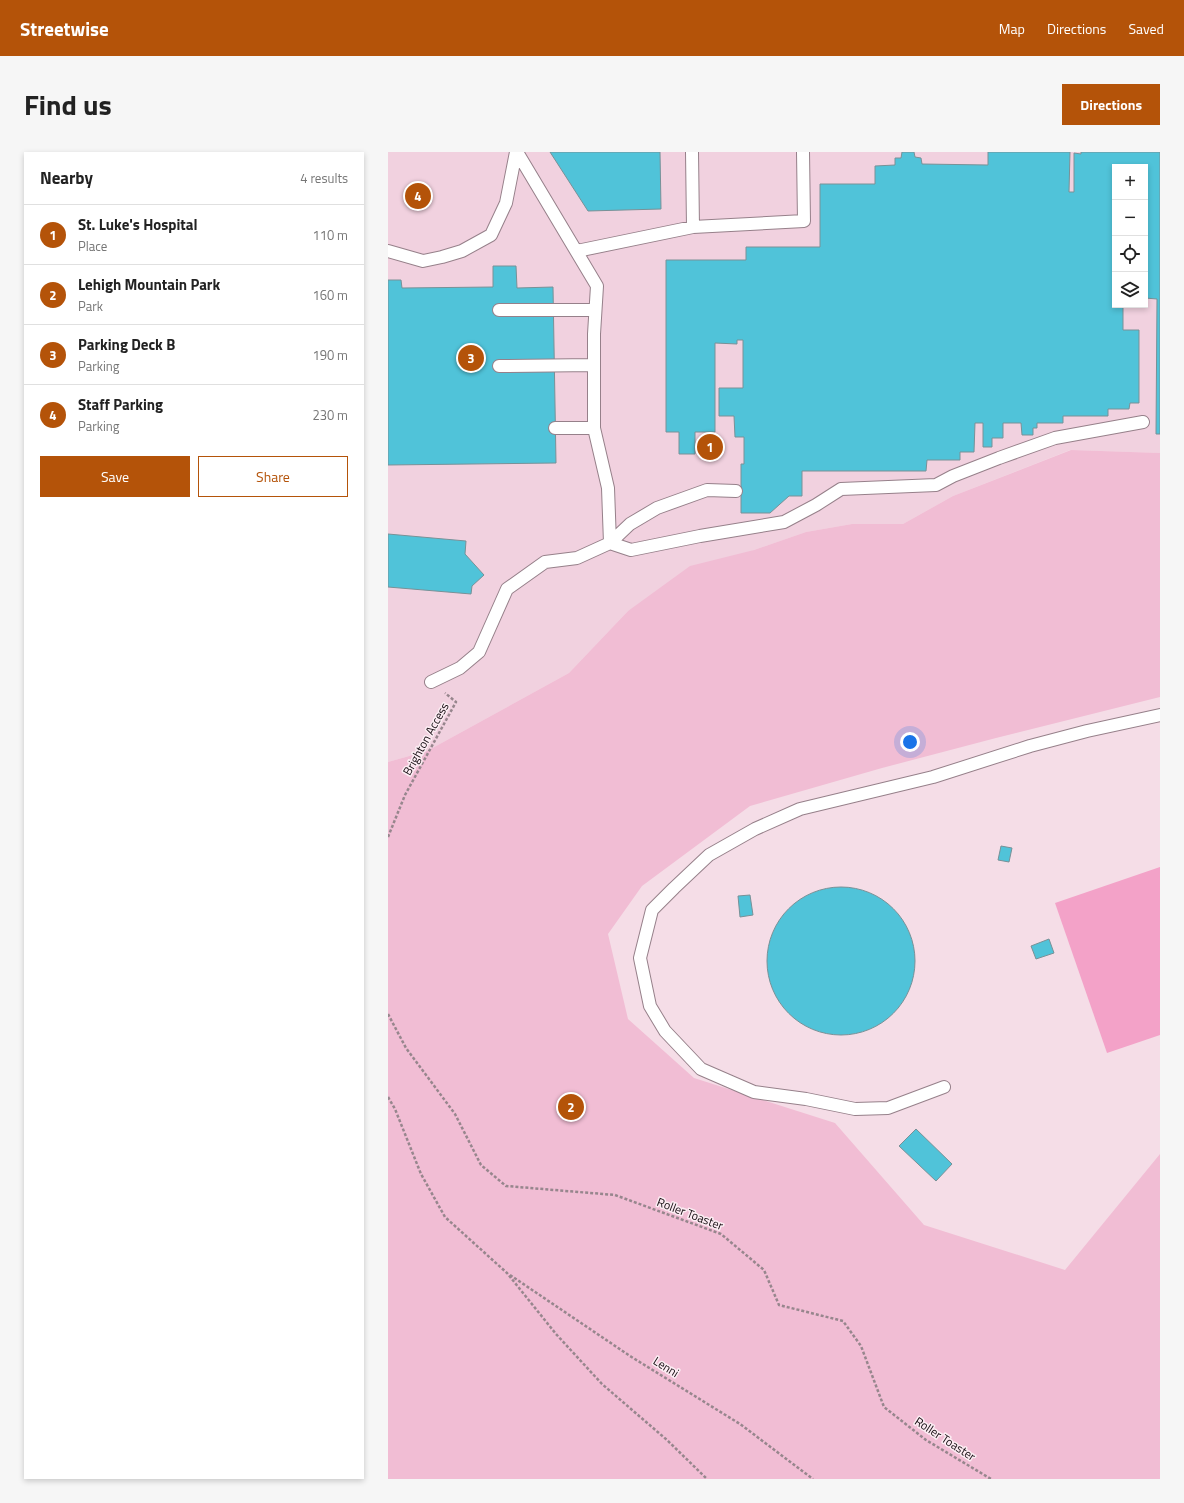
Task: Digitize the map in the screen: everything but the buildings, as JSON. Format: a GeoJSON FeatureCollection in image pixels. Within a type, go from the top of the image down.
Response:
{"type":"FeatureCollection","features":[{"type":"Feature","properties":{"kind":"lane"},"geometry":{"type":"LineString","coordinates":[[516,152],[598,286],[595,310],[594,428],[608,488],[610,542]]}},
{"type":"Feature","properties":{"kind":"lane"},"geometry":{"type":"LineString","coordinates":[[388,251],[423,261],[430,260],[442,258],[462,251],[491,235],[506,203],[516,152]]}},
{"type":"Feature","properties":{"kind":"lane"},"geometry":{"type":"LineString","coordinates":[[692,152],[693,227]]}},
{"type":"Feature","properties":{"kind":"lane"},"geometry":{"type":"LineString","coordinates":[[577,251],[693,227],[804,222],[803,152]]}},
{"type":"Feature","properties":{"kind":"lane"},"geometry":{"type":"LineString","coordinates":[[499,310],[595,310]]}},
{"type":"Feature","properties":{"kind":"lane"},"geometry":{"type":"LineString","coordinates":[[499,366],[594,365]]}},
{"type":"Feature","properties":{"kind":"lane"},"geometry":{"type":"LineString","coordinates":[[610,542],[631,550],[700,536],[784,522],[816,505],[841,489],[936,485],[979,465],[1055,438],[1143,422]]}},
{"type":"Feature","properties":{"kind":"lane"},"geometry":{"type":"LineString","coordinates":[[555,428],[594,428]]}},
{"type":"Feature","properties":{"kind":"lane"},"geometry":{"type":"LineString","coordinates":[[431,682],[460,668],[479,652],[507,589],[545,562],[577,558],[610,542],[630,524],[657,508],[707,490],[736,491]]}},
{"type":"Feature","properties":{"kind":"lane"},"geometry":{"type":"LineString","coordinates":[[944,1087],[888,1108],[855,1109],[806,1099],[754,1092],[701,1069],[665,1031],[650,1006],[640,958],[652,910],[709,855],[755,829],[800,809],[933,777],[1037,744],[1160,715]]}},
{"type":"Feature","properties":{"kind":"path","name":"Brighton Access"},"geometry":{"type":"LineString","coordinates":[[388,837],[405,795],[456,702],[431,682]]}},
{"type":"Feature","properties":{"kind":"path","name":"Roller Toaster"},"geometry":{"type":"LineString","coordinates":[[388,1014],[406,1048],[455,1114],[481,1165],[506,1186],[615,1195],[721,1234],[764,1270],[779,1304],[843,1321],[861,1346],[884,1407],[926,1440],[991,1479]]}},
{"type":"Feature","properties":{"kind":"path"},"geometry":{"type":"LineString","coordinates":[[388,1097],[395,1109],[421,1174],[445,1216],[507,1273],[556,1334],[602,1384],[667,1440],[707,1479]]}},
{"type":"Feature","properties":{"kind":"path","name":"Lenni"},"geometry":{"type":"LineString","coordinates":[[507,1273],[630,1356],[740,1424],[813,1479]]}},
{"type":"Feature","properties":{"kind":"shaded area"},"geometry":{"type":"Polygon","coordinates":[[[388,152],[1160,152],[1160,453],[1070,450],[953,496],[903,524],[852,524],[806,532],[754,550],[628,611],[569,673],[427,751],[388,762],[388,152]]]}},
{"type":"Feature","properties":{"kind":"shaded area"},"geometry":{"type":"Polygon","coordinates":[[[1071,450],[1160,453],[1160,697],[882,768],[750,806],[642,886],[608,934],[628,1019],[694,1078],[835,1123],[924,1225],[1065,1270],[1160,1154],[1160,1479],[388,1479],[388,762],[427,751],[569,673],[628,611],[690,566],[754,550],[806,532],[852,524],[903,524],[953,496],[1071,450]]]}},
{"type":"Feature","properties":{"kind":"shaded area"},"geometry":{"type":"Polygon","coordinates":[[[1160,867],[1160,1035],[1107,1053],[1055,903],[1160,867]]]}},
{"type":"Feature","properties":{"kind":"place","name":"Staff Parking"},"geometry":{"type":"Point","coordinates":[418,196]}},
{"type":"Feature","properties":{"kind":"place","name":"Parking Deck B"},"geometry":{"type":"Point","coordinates":[471,358]}},
{"type":"Feature","properties":{"kind":"place","name":"St. Luke's Hospital"},"geometry":{"type":"Point","coordinates":[710,447]}},
{"type":"Feature","properties":{"kind":"place","name":"Lehigh Mountain Park"},"geometry":{"type":"Point","coordinates":[571,1107]}}]}
